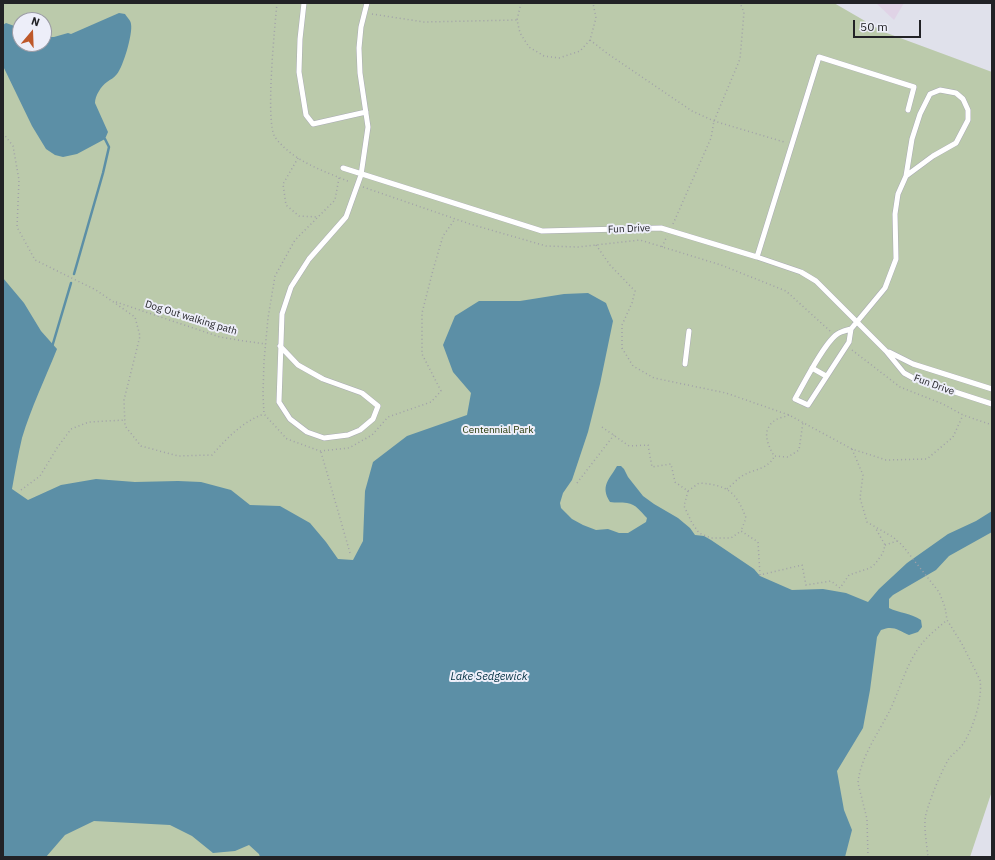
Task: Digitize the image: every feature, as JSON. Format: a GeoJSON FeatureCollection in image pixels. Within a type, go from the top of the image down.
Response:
{"type":"FeatureCollection","features":[{"type":"Feature","properties":{"kind":"lane"},"geometry":{"type":"LineString","coordinates":[[304,3],[300,38],[299,72],[306,115],[313,124],[366,112]]}},
{"type":"Feature","properties":{"kind":"lane"},"geometry":{"type":"LineString","coordinates":[[280,346],[298,365],[323,379],[362,393],[378,406],[373,419],[360,430],[348,435],[324,438],[307,432],[290,419],[279,402],[280,346],[282,314],[291,287],[309,259],[346,217],[361,175],[368,127],[360,73],[359,54],[361,27],[367,3]]}},
{"type":"Feature","properties":{"kind":"lane"},"geometry":{"type":"LineString","coordinates":[[757,257],[819,57],[914,87],[908,110]]}},
{"type":"Feature","properties":{"kind":"lane"},"geometry":{"type":"LineString","coordinates":[[851,329],[838,333],[812,368],[795,398],[808,405],[849,342],[851,329],[885,288],[896,259],[894,214],[898,194],[906,176],[912,139],[920,114],[930,94],[940,90],[956,93],[963,99],[968,110],[968,120],[964,130],[956,142],[933,156],[906,176]]}},
{"type":"Feature","properties":{"kind":"lane","name":"Fun Drive"},"geometry":{"type":"LineString","coordinates":[[343,168],[361,175],[542,231],[661,228],[801,272],[816,281],[886,351],[904,373],[915,379],[992,404]]}},
{"type":"Feature","properties":{"kind":"lane"},"geometry":{"type":"LineString","coordinates":[[685,364],[689,331]]}},
{"type":"Feature","properties":{"kind":"lane","name":"Fun Drive"},"geometry":{"type":"LineString","coordinates":[[886,351],[913,364],[992,389]]}},
{"type":"Feature","properties":{"kind":"lane"},"geometry":{"type":"LineString","coordinates":[[812,368],[826,376]]}},
{"type":"Feature","properties":{"kind":"path"},"geometry":{"type":"LineString","coordinates":[[277,3],[270,115],[274,136],[293,156],[357,185],[455,219],[546,246],[578,247],[640,240],[721,265],[786,292],[836,336]]}},
{"type":"Feature","properties":{"kind":"path"},"geometry":{"type":"LineString","coordinates":[[521,3],[517,20],[520,32],[529,47],[544,56],[559,58],[580,51],[590,40],[596,18],[593,3]]}},
{"type":"Feature","properties":{"kind":"path"},"geometry":{"type":"LineString","coordinates":[[662,247],[711,138],[714,121],[740,59],[744,12],[740,3]]}},
{"type":"Feature","properties":{"kind":"path"},"geometry":{"type":"LineString","coordinates":[[364,13],[424,22],[517,20]]}},
{"type":"Feature","properties":{"kind":"path"},"geometry":{"type":"LineString","coordinates":[[590,40],[608,54],[692,111],[714,121],[792,145]]}},
{"type":"Feature","properties":{"kind":"path"},"geometry":{"type":"LineString","coordinates":[[3,134],[12,146],[19,180],[17,226],[35,260],[96,290],[136,317],[140,336],[124,400],[125,426],[140,446],[178,456],[212,455],[229,435],[253,418],[264,414]]}},
{"type":"Feature","properties":{"kind":"path"},"geometry":{"type":"LineString","coordinates":[[298,158],[283,184],[286,205],[299,216],[318,217]]}},
{"type":"Feature","properties":{"kind":"path"},"geometry":{"type":"LineString","coordinates":[[339,178],[335,200],[295,240],[275,276],[268,318],[266,344],[263,394],[264,414],[287,439],[320,451],[349,448],[372,435],[388,417],[431,402],[441,391],[422,354],[422,312],[432,270],[443,236],[455,219]]}},
{"type":"Feature","properties":{"kind":"path"},"geometry":{"type":"LineString","coordinates":[[596,245],[610,265],[635,291],[632,303],[622,325],[622,348],[633,366],[654,378],[726,392],[789,415],[852,449],[886,460],[927,459],[952,436],[963,415]]}},
{"type":"Feature","properties":{"kind":"path","name":"Dog Out walking path"},"geometry":{"type":"LineString","coordinates":[[114,302],[220,337],[266,344]]}},
{"type":"Feature","properties":{"kind":"path"},"geometry":{"type":"LineString","coordinates":[[846,346],[900,387],[943,404],[963,415],[992,425]]}},
{"type":"Feature","properties":{"kind":"path"},"geometry":{"type":"LineString","coordinates":[[774,456],[767,444],[766,431],[774,420],[789,415]]}},
{"type":"Feature","properties":{"kind":"path"},"geometry":{"type":"LineString","coordinates":[[21,490],[40,476],[57,448],[71,429],[89,422],[125,420]]}},
{"type":"Feature","properties":{"kind":"path"},"geometry":{"type":"LineString","coordinates":[[774,456],[788,457],[799,450],[803,422]]}},
{"type":"Feature","properties":{"kind":"path"},"geometry":{"type":"LineString","coordinates":[[602,427],[629,446],[648,445],[652,467],[671,464],[675,482],[688,491]]}},
{"type":"Feature","properties":{"kind":"path"},"geometry":{"type":"LineString","coordinates":[[577,483],[614,435]]}},
{"type":"Feature","properties":{"kind":"path"},"geometry":{"type":"LineString","coordinates":[[852,449],[863,476],[860,498],[867,522],[897,541],[909,553],[930,580],[942,598],[945,607],[946,620],[976,671],[981,686],[978,706],[967,737],[963,744],[949,758],[939,779],[926,816],[928,857]]}},
{"type":"Feature","properties":{"kind":"path"},"geometry":{"type":"LineString","coordinates":[[320,451],[350,553]]}},
{"type":"Feature","properties":{"kind":"path"},"geometry":{"type":"LineString","coordinates":[[727,489],[742,476],[762,469],[771,462],[774,456]]}},
{"type":"Feature","properties":{"kind":"path"},"geometry":{"type":"LineString","coordinates":[[699,483],[713,484],[727,489],[740,502],[746,518],[741,531],[731,538],[711,538],[699,534],[684,506],[688,491],[699,483]]}},
{"type":"Feature","properties":{"kind":"path"},"geometry":{"type":"LineString","coordinates":[[876,529],[886,545]]}},
{"type":"Feature","properties":{"kind":"path"},"geometry":{"type":"LineString","coordinates":[[741,531],[758,542],[760,575],[802,565],[806,585],[831,581],[840,588],[849,576],[870,568],[875,564],[883,553],[886,545],[897,541]]}},
{"type":"Feature","properties":{"kind":"path"},"geometry":{"type":"LineString","coordinates":[[868,857],[867,819],[858,783],[861,769],[915,654],[927,638],[946,620]]}},
{"type":"Feature","properties":{"kind":"shaded area"},"geometry":{"type":"Polygon","coordinates":[[[876,3],[904,3],[894,20],[876,3]]]}},
{"type":"Feature","properties":{"kind":"green space","name":"Centennial Park"},"geometry":{"type":"Polygon","coordinates":[[[3,3],[834,3],[884,32],[992,72],[992,791],[970,857],[3,857],[3,3]]]}},
{"type":"Feature","properties":{"kind":"water"},"geometry":{"type":"Polygon","coordinates":[[[119,13],[125,14],[131,23],[127,50],[122,65],[115,77],[107,82],[99,91],[95,100],[108,132],[105,139],[77,154],[63,157],[55,155],[46,149],[32,126],[3,66],[3,25],[6,23],[12,25],[12,52],[52,52],[52,37],[68,33],[71,34],[119,13]]]}},
{"type":"Feature","properties":{"kind":"water","name":"Lake Sedgewick"},"geometry":{"type":"Polygon","coordinates":[[[3,278],[24,303],[41,331],[57,349],[22,438],[12,489],[28,500],[61,485],[96,479],[135,482],[201,482],[231,490],[250,505],[280,506],[310,523],[338,559],[353,560],[363,541],[365,491],[373,462],[407,436],[467,415],[471,393],[453,372],[443,345],[455,316],[479,301],[520,301],[564,294],[588,293],[606,303],[613,321],[588,432],[572,480],[563,493],[560,503],[561,508],[572,519],[583,525],[596,530],[608,529],[619,533],[628,533],[646,522],[647,518],[636,507],[627,503],[610,502],[607,496],[607,483],[617,466],[621,466],[643,496],[678,518],[690,528],[695,535],[704,536],[711,540],[754,569],[760,576],[792,590],[823,589],[846,593],[868,602],[879,589],[907,563],[948,534],[976,521],[992,511],[992,532],[949,556],[936,570],[893,595],[889,599],[889,608],[909,614],[921,620],[922,627],[918,632],[909,635],[889,628],[881,630],[877,637],[863,728],[837,771],[844,810],[852,830],[845,857],[260,857],[259,854],[249,845],[235,851],[213,853],[192,836],[170,825],[94,821],[65,835],[46,857],[3,857],[3,278]]]}},
{"type":"Feature","properties":{"kind":"waterway"},"geometry":{"type":"LineString","coordinates":[[74,274],[109,147],[105,139]]}},
{"type":"Feature","properties":{"kind":"waterway"},"geometry":{"type":"LineString","coordinates":[[52,347],[71,283]]}}]}
